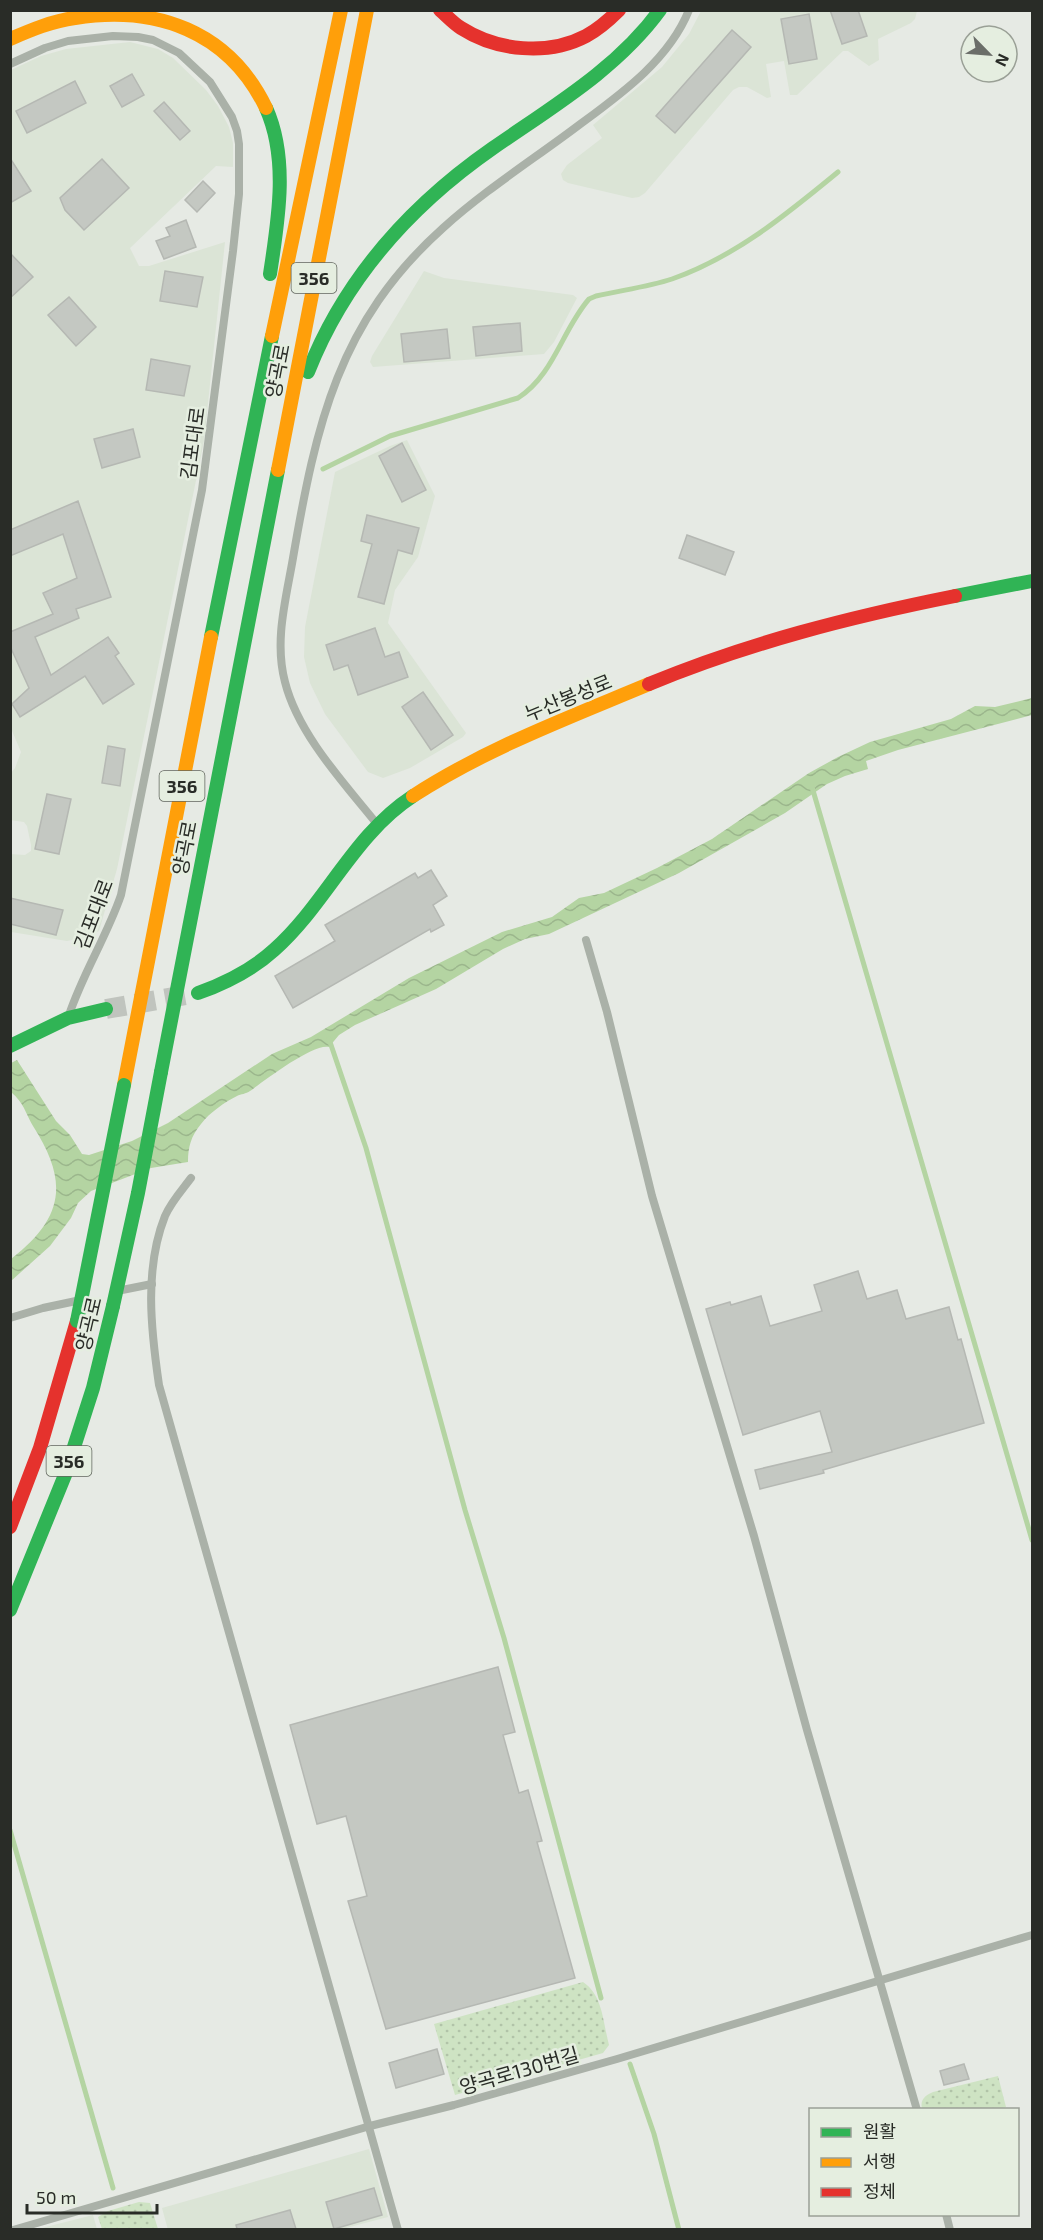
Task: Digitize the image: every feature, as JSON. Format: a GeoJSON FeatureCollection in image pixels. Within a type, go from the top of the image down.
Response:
{"type":"FeatureCollection","features":[{"type":"Feature","properties":{"kind":"main road","name":"양곡로"},"geometry":{"type":"LineString","coordinates":[[10,1527],[40,1448],[77,1321],[240,487],[341,10]]}},
{"type":"Feature","properties":{"kind":"main road","name":"양곡로"},"geometry":{"type":"LineString","coordinates":[[10,1610],[64,1475],[93,1388],[111,1300],[138,1193],[367,10]]}},
{"type":"Feature","properties":{"kind":"main road"},"geometry":{"type":"LineString","coordinates":[[440,10],[460,28],[485,40],[510,48],[540,49],[568,44],[605,23],[619,10]]}},
{"type":"Feature","properties":{"kind":"main road"},"geometry":{"type":"LineString","coordinates":[[262,546],[304,383],[316,348],[357,279],[379,249],[438,190],[600,73],[633,44],[650,26],[660,10]]}},
{"type":"Feature","properties":{"kind":"main road"},"geometry":{"type":"LineString","coordinates":[[10,39],[27,30],[66,17],[101,12],[153,15],[177,22],[200,33],[223,49],[239,65],[267,109],[276,142],[279,181],[272,259],[240,487]]}},
{"type":"Feature","properties":{"kind":"main road","name":"누산봉성로"},"geometry":{"type":"LineString","coordinates":[[198,993],[257,965],[275,950],[298,924],[354,849],[377,825],[405,802],[440,780],[510,743],[593,707],[733,652],[836,622],[941,598],[1032,581]]}},
{"type":"Feature","properties":{"kind":"main road"},"geometry":{"type":"LineString","coordinates":[[10,1046],[68,1018],[106,1009]]}},
{"type":"Feature","properties":{"kind":"lane"},"geometry":{"type":"LineString","coordinates":[[377,825],[298,717],[281,665],[281,623],[299,522],[327,404],[335,381],[366,318],[397,275],[418,251],[468,207],[604,107],[627,87],[672,41],[689,10]]}},
{"type":"Feature","properties":{"kind":"lane","name":"김포대로"},"geometry":{"type":"LineString","coordinates":[[10,64],[45,48],[68,41],[113,36],[153,40],[179,53],[210,82],[232,117],[239,144],[239,194],[233,251],[209,441],[188,564],[120,895],[111,924],[77,990],[68,1018]]}},
{"type":"Feature","properties":{"kind":"lane"},"geometry":{"type":"LineString","coordinates":[[586,940],[607,1012],[649,1186],[754,1536],[807,1730],[917,2108]]}},
{"type":"Feature","properties":{"kind":"lane"},"geometry":{"type":"LineString","coordinates":[[191,1178],[174,1200],[159,1235],[151,1301],[153,1346],[159,1385],[398,2229]]}},
{"type":"Feature","properties":{"kind":"lane"},"geometry":{"type":"LineString","coordinates":[[111,1300],[153,1284]]}},
{"type":"Feature","properties":{"kind":"lane"},"geometry":{"type":"LineString","coordinates":[[10,1318],[87,1298]]}},
{"type":"Feature","properties":{"kind":"lane","name":"양곡로130번길"},"geometry":{"type":"LineString","coordinates":[[13,2229],[370,2126],[617,2059],[1032,1935]]}},
{"type":"Feature","properties":{"kind":"shaded area"},"geometry":{"type":"Polygon","coordinates":[[[701,11],[917,11],[911,23],[878,39],[879,60],[869,66],[848,51],[843,51],[797,95],[790,95],[784,61],[766,64],[771,97],[767,98],[747,87],[733,90],[645,193],[639,197],[632,198],[563,180],[561,174],[567,165],[602,138],[593,125],[662,67],[689,34],[701,11]]]}},
{"type":"Feature","properties":{"kind":"shaded area"},"geometry":{"type":"Polygon","coordinates":[[[130,42],[158,49],[173,58],[206,90],[229,127],[233,143],[233,167],[216,166],[130,248],[139,266],[149,266],[225,242],[204,441],[117,869],[99,931],[86,937],[67,941],[11,932],[10,854],[25,855],[31,851],[31,845],[24,822],[10,820],[11,773],[21,752],[10,726],[11,70],[41,56],[66,49],[130,42]]]}},
{"type":"Feature","properties":{"kind":"shaded area"},"geometry":{"type":"Polygon","coordinates":[[[424,271],[444,278],[573,295],[577,298],[554,342],[544,354],[373,367],[370,362],[372,356],[424,271]]]}},
{"type":"Feature","properties":{"kind":"shaded area"},"geometry":{"type":"Polygon","coordinates":[[[407,440],[435,496],[418,557],[395,590],[388,623],[466,733],[463,737],[410,768],[383,778],[368,772],[325,714],[310,683],[304,657],[305,627],[335,472],[407,440]]]}},
{"type":"Feature","properties":{"kind":"shaded area"},"geometry":{"type":"Polygon","coordinates":[[[583,1982],[595,1994],[601,2010],[609,2045],[603,2053],[455,2095],[434,2024],[583,1982]]]}},
{"type":"Feature","properties":{"kind":"shaded area"},"geometry":{"type":"Polygon","coordinates":[[[998,2076],[1006,2107],[922,2108],[923,2099],[933,2092],[998,2076]]]}},
{"type":"Feature","properties":{"kind":"shaded area"},"geometry":{"type":"Polygon","coordinates":[[[369,2149],[388,2217],[342,2229],[168,2230],[162,2208],[369,2149]]]}},
{"type":"Feature","properties":{"kind":"shaded area"},"geometry":{"type":"Polygon","coordinates":[[[139,2202],[150,2203],[158,2229],[102,2229],[98,2217],[108,2211],[139,2202]]]}},
{"type":"Feature","properties":{"kind":"shaded area"},"geometry":{"type":"Polygon","coordinates":[[[93,2215],[97,2229],[38,2229],[93,2215]]]}},
{"type":"Feature","properties":{"kind":"water"},"geometry":{"type":"Polygon","coordinates":[[[1032,698],[1032,715],[898,750],[866,761],[868,769],[827,784],[785,813],[679,873],[549,934],[525,939],[503,949],[436,989],[355,1025],[339,1035],[329,1047],[322,1047],[301,1057],[248,1092],[232,1098],[213,1112],[192,1137],[188,1162],[151,1168],[91,1191],[78,1203],[71,1218],[50,1246],[11,1281],[11,1259],[29,1244],[51,1214],[56,1182],[45,1146],[22,1104],[11,1091],[11,1063],[17,1060],[56,1121],[70,1135],[82,1154],[89,1155],[132,1141],[168,1123],[272,1054],[311,1037],[409,978],[502,932],[552,917],[579,898],[604,893],[712,839],[809,773],[838,757],[870,742],[951,719],[975,706],[995,707],[1032,698]]]}},
{"type":"Feature","properties":{"kind":"building"},"geometry":{"type":"Polygon","coordinates":[[[830,10],[858,10],[867,36],[842,44],[830,10]]]}},
{"type":"Feature","properties":{"kind":"building"},"geometry":{"type":"Polygon","coordinates":[[[809,14],[817,59],[789,64],[781,19],[809,14]]]}},
{"type":"Feature","properties":{"kind":"building"},"geometry":{"type":"Polygon","coordinates":[[[732,30],[751,47],[675,133],[656,116],[732,30]]]}},
{"type":"Feature","properties":{"kind":"building"},"geometry":{"type":"Polygon","coordinates":[[[132,74],[144,95],[122,107],[110,86],[132,74]]]}},
{"type":"Feature","properties":{"kind":"building"},"geometry":{"type":"Polygon","coordinates":[[[75,81],[86,103],[27,133],[16,111],[75,81]]]}},
{"type":"Feature","properties":{"kind":"building"},"geometry":{"type":"Polygon","coordinates":[[[164,102],[190,131],[180,140],[154,111],[164,102]]]}},
{"type":"Feature","properties":{"kind":"building"},"geometry":{"type":"Polygon","coordinates":[[[10,158],[31,191],[10,203],[10,158]]]}},
{"type":"Feature","properties":{"kind":"building"},"geometry":{"type":"Polygon","coordinates":[[[102,159],[129,188],[84,230],[65,210],[60,198],[102,159]]]}},
{"type":"Feature","properties":{"kind":"building"},"geometry":{"type":"Polygon","coordinates":[[[203,181],[215,193],[197,212],[185,200],[203,181]]]}},
{"type":"Feature","properties":{"kind":"building"},"geometry":{"type":"Polygon","coordinates":[[[186,220],[196,247],[164,259],[156,241],[170,236],[166,228],[186,220]]]}},
{"type":"Feature","properties":{"kind":"building"},"geometry":{"type":"Polygon","coordinates":[[[10,253],[33,277],[10,298],[10,253]]]}},
{"type":"Feature","properties":{"kind":"building"},"geometry":{"type":"Polygon","coordinates":[[[165,271],[203,277],[197,307],[160,301],[165,271]]]}},
{"type":"Feature","properties":{"kind":"building"},"geometry":{"type":"Polygon","coordinates":[[[69,297],[96,327],[76,346],[48,315],[69,297]]]}},
{"type":"Feature","properties":{"kind":"building"},"geometry":{"type":"Polygon","coordinates":[[[520,323],[522,351],[476,356],[473,327],[520,323]]]}},
{"type":"Feature","properties":{"kind":"building"},"geometry":{"type":"Polygon","coordinates":[[[447,329],[450,358],[404,362],[401,334],[447,329]]]}},
{"type":"Feature","properties":{"kind":"building"},"geometry":{"type":"Polygon","coordinates":[[[151,359],[190,366],[184,396],[146,390],[151,359]]]}},
{"type":"Feature","properties":{"kind":"building"},"geometry":{"type":"Polygon","coordinates":[[[133,429],[140,457],[102,468],[94,439],[133,429]]]}},
{"type":"Feature","properties":{"kind":"building"},"geometry":{"type":"Polygon","coordinates":[[[402,443],[426,490],[402,502],[379,456],[402,443]]]}},
{"type":"Feature","properties":{"kind":"building"},"geometry":{"type":"Polygon","coordinates":[[[78,501],[111,597],[76,609],[79,618],[35,637],[51,675],[108,637],[119,653],[115,656],[134,684],[103,704],[85,676],[20,717],[12,704],[29,688],[10,646],[10,632],[53,614],[43,593],[77,578],[63,534],[10,556],[10,530],[78,501]]]}},
{"type":"Feature","properties":{"kind":"building"},"geometry":{"type":"Polygon","coordinates":[[[367,515],[419,528],[412,554],[398,550],[384,604],[358,597],[372,544],[361,541],[367,515]]]}},
{"type":"Feature","properties":{"kind":"building"},"geometry":{"type":"Polygon","coordinates":[[[687,535],[734,552],[725,575],[679,558],[687,535]]]}},
{"type":"Feature","properties":{"kind":"building"},"geometry":{"type":"Polygon","coordinates":[[[375,628],[385,657],[399,652],[408,677],[358,695],[348,665],[334,670],[326,645],[375,628]]]}},
{"type":"Feature","properties":{"kind":"building"},"geometry":{"type":"Polygon","coordinates":[[[423,692],[453,735],[431,750],[402,707],[423,692]]]}},
{"type":"Feature","properties":{"kind":"building"},"geometry":{"type":"Polygon","coordinates":[[[108,746],[125,749],[120,786],[102,783],[108,746]]]}},
{"type":"Feature","properties":{"kind":"building"},"geometry":{"type":"Polygon","coordinates":[[[47,794],[71,799],[59,854],[35,849],[47,794]]]}},
{"type":"Feature","properties":{"kind":"building"},"geometry":{"type":"Polygon","coordinates":[[[431,870],[447,896],[433,905],[444,925],[431,932],[430,929],[293,1008],[275,976],[335,941],[325,925],[415,873],[418,878],[431,870]]]}},
{"type":"Feature","properties":{"kind":"building"},"geometry":{"type":"Polygon","coordinates":[[[10,898],[63,910],[56,935],[10,924],[10,898]]]}},
{"type":"Feature","properties":{"kind":"building"},"geometry":{"type":"Polygon","coordinates":[[[858,1271],[867,1299],[897,1290],[906,1319],[949,1307],[958,1340],[961,1339],[984,1423],[823,1470],[824,1473],[760,1489],[755,1470],[832,1452],[820,1411],[743,1435],[706,1309],[730,1302],[731,1305],[761,1296],[770,1326],[822,1311],[814,1285],[858,1271]]]}},
{"type":"Feature","properties":{"kind":"building"},"geometry":{"type":"Polygon","coordinates":[[[498,1667],[515,1732],[503,1735],[519,1793],[528,1790],[542,1841],[537,1842],[575,1978],[386,2029],[348,1901],[367,1896],[346,1816],[317,1824],[290,1725],[498,1667]]]}},
{"type":"Feature","properties":{"kind":"building"},"geometry":{"type":"Polygon","coordinates":[[[437,2049],[444,2074],[396,2088],[389,2063],[437,2049]]]}},
{"type":"Feature","properties":{"kind":"building"},"geometry":{"type":"Polygon","coordinates":[[[964,2064],[969,2079],[944,2085],[940,2071],[964,2064]]]}},
{"type":"Feature","properties":{"kind":"building"},"geometry":{"type":"Polygon","coordinates":[[[374,2188],[382,2215],[334,2229],[326,2202],[374,2188]]]}},
{"type":"Feature","properties":{"kind":"building"},"geometry":{"type":"Polygon","coordinates":[[[290,2210],[296,2229],[237,2229],[236,2225],[290,2210]]]}},
{"type":"Feature","properties":{"kind":"waterway"},"geometry":{"type":"LineString","coordinates":[[323,469],[390,436],[518,398],[530,388],[549,365],[589,299],[672,279],[717,259],[780,219],[838,172]]}},
{"type":"Feature","properties":{"kind":"waterway"},"geometry":{"type":"LineString","coordinates":[[812,787],[1032,1540]]}},
{"type":"Feature","properties":{"kind":"waterway"},"geometry":{"type":"LineString","coordinates":[[329,1039],[366,1148],[465,1510],[504,1638],[601,1998]]}},
{"type":"Feature","properties":{"kind":"waterway"},"geometry":{"type":"LineString","coordinates":[[10,1830],[113,2188]]}},
{"type":"Feature","properties":{"kind":"waterway"},"geometry":{"type":"LineString","coordinates":[[630,2064],[654,2134],[679,2230]]}},
{"type":"Feature","properties":{"kind":"tunnel"},"geometry":{"type":"LineString","coordinates":[[106,1009],[186,995]]}},
{"type":"Feature","properties":{"kind":"traffic: fast"},"geometry":{"type":"LineString","coordinates":[[308,372],[341,305],[361,275],[408,219],[463,170],[604,69],[643,31],[660,10]]}},
{"type":"Feature","properties":{"kind":"traffic: fast"},"geometry":{"type":"LineString","coordinates":[[266,108],[277,148],[280,190],[270,274]]}},
{"type":"Feature","properties":{"kind":"traffic: fast"},"geometry":{"type":"LineString","coordinates":[[211,637],[272,336]]}},
{"type":"Feature","properties":{"kind":"traffic: fast"},"geometry":{"type":"LineString","coordinates":[[161,1072],[278,470]]}},
{"type":"Feature","properties":{"kind":"traffic: fast"},"geometry":{"type":"LineString","coordinates":[[955,596],[1032,581]]}},
{"type":"Feature","properties":{"kind":"traffic: fast"},"geometry":{"type":"LineString","coordinates":[[198,993],[238,975],[257,964],[274,950],[309,912],[373,830],[413,796]]}},
{"type":"Feature","properties":{"kind":"traffic: fast"},"geometry":{"type":"LineString","coordinates":[[10,1046],[68,1018],[106,1009]]}},
{"type":"Feature","properties":{"kind":"traffic: fast"},"geometry":{"type":"LineString","coordinates":[[113,1306],[161,1072]]}},
{"type":"Feature","properties":{"kind":"traffic: fast"},"geometry":{"type":"LineString","coordinates":[[77,1321],[124,1085]]}},
{"type":"Feature","properties":{"kind":"traffic: fast"},"geometry":{"type":"LineString","coordinates":[[10,1610],[65,1475],[93,1388],[113,1306]]}},
{"type":"Feature","properties":{"kind":"traffic: slow"},"geometry":{"type":"LineString","coordinates":[[272,336],[341,10]]}},
{"type":"Feature","properties":{"kind":"traffic: slow"},"geometry":{"type":"LineString","coordinates":[[278,470],[367,10]]}},
{"type":"Feature","properties":{"kind":"traffic: slow"},"geometry":{"type":"LineString","coordinates":[[10,39],[66,19],[105,15],[161,20],[187,29],[211,42],[232,60],[250,81],[266,108]]}},
{"type":"Feature","properties":{"kind":"traffic: slow"},"geometry":{"type":"LineString","coordinates":[[124,1085],[211,637]]}},
{"type":"Feature","properties":{"kind":"traffic: slow"},"geometry":{"type":"LineString","coordinates":[[413,796],[499,748],[649,684]]}},
{"type":"Feature","properties":{"kind":"traffic: jam"},"geometry":{"type":"LineString","coordinates":[[440,10],[461,28],[475,36],[490,42],[523,48],[556,46],[571,42],[586,36],[619,10]]}},
{"type":"Feature","properties":{"kind":"traffic: jam"},"geometry":{"type":"LineString","coordinates":[[649,684],[686,669],[800,632],[955,596]]}},
{"type":"Feature","properties":{"kind":"traffic: jam"},"geometry":{"type":"LineString","coordinates":[[10,1527],[40,1448],[77,1321]]}}]}
